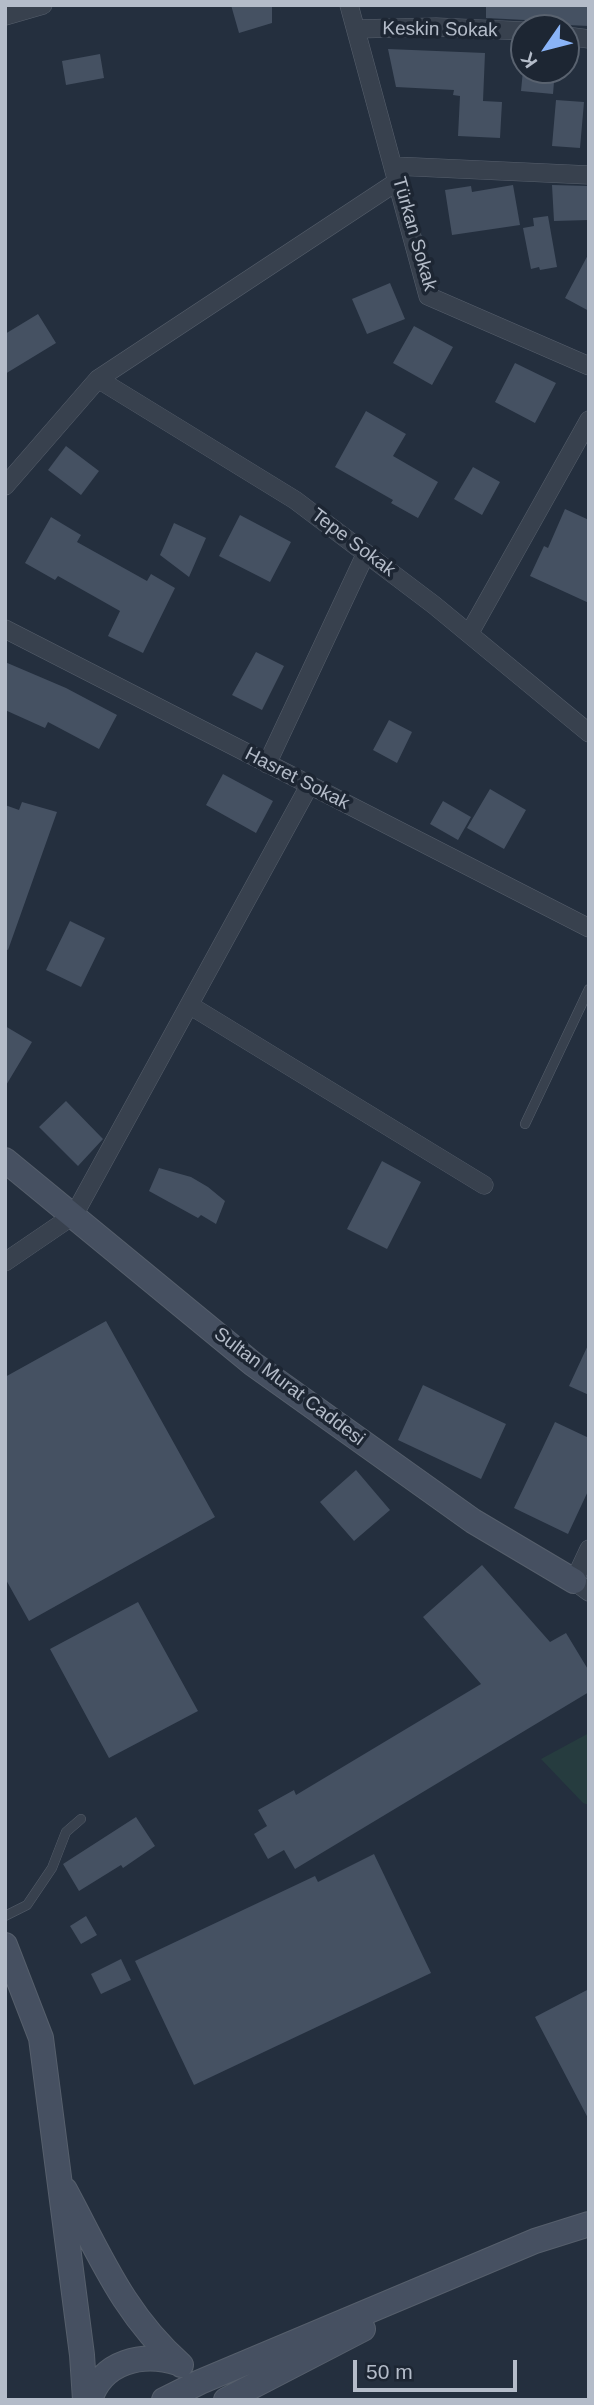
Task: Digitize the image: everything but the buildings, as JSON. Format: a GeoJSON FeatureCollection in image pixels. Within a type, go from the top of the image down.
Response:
{"type":"FeatureCollection","features":[{"type":"Feature","properties":{"kind":"street"},"geometry":{"type":"LineString","coordinates":[[5,16],[43,5]]}},
{"type":"Feature","properties":{"kind":"street","name":"Türkan Sokak"},"geometry":{"type":"LineString","coordinates":[[349,5],[428,296],[589,366]]}},
{"type":"Feature","properties":{"kind":"street","name":"Keskin Sokak"},"geometry":{"type":"LineString","coordinates":[[356,29],[436,27],[510,30]]}},
{"type":"Feature","properties":{"kind":"street"},"geometry":{"type":"LineString","coordinates":[[5,486],[99,379],[396,174],[589,175]]}},
{"type":"Feature","properties":{"kind":"street","name":"Tepe Sokak"},"geometry":{"type":"LineString","coordinates":[[99,379],[295,500],[469,634],[589,733]]}},
{"type":"Feature","properties":{"kind":"street"},"geometry":{"type":"LineString","coordinates":[[469,634],[589,420]]}},
{"type":"Feature","properties":{"kind":"street"},"geometry":{"type":"LineString","coordinates":[[267,764],[366,554]]}},
{"type":"Feature","properties":{"kind":"street","name":"Hasret Sokak"},"geometry":{"type":"LineString","coordinates":[[5,629],[589,928]]}},
{"type":"Feature","properties":{"kind":"street"},"geometry":{"type":"LineString","coordinates":[[5,1262],[74,1215],[191,1006],[309,786]]}},
{"type":"Feature","properties":{"kind":"street"},"geometry":{"type":"LineString","coordinates":[[191,1006],[484,1185]]}},
{"type":"Feature","properties":{"kind":"street","name":"Sultan Murat Caddesi"},"geometry":{"type":"LineString","coordinates":[[5,1160],[253,1364],[473,1521],[581,1586]]}},
{"type":"Feature","properties":{"kind":"street"},"geometry":{"type":"LineString","coordinates":[[581,1586],[589,1549]]}},
{"type":"Feature","properties":{"kind":"street"},"geometry":{"type":"LineString","coordinates":[[5,1945],[41,2038],[88,2400]]}},
{"type":"Feature","properties":{"kind":"street"},"geometry":{"type":"LineString","coordinates":[[58,2176],[125,2302],[140,2324],[205,2391]]}},
{"type":"Feature","properties":{"kind":"street"},"geometry":{"type":"LineString","coordinates":[[164,2400],[205,2391],[535,2241],[589,2224]]}},
{"type":"Feature","properties":{"kind":"street"},"geometry":{"type":"LineString","coordinates":[[226,2400],[535,2241]]}},
{"type":"Feature","properties":{"kind":"street"},"geometry":{"type":"LineString","coordinates":[[88,2400],[104,2375],[121,2363],[141,2357],[162,2358],[181,2365]]}},
{"type":"Feature","properties":{"kind":"lane"},"geometry":{"type":"LineString","coordinates":[[525,1124],[589,989]]}},
{"type":"Feature","properties":{"kind":"lane"},"geometry":{"type":"LineString","coordinates":[[5,1916],[27,1905],[52,1868],[66,1832],[80,1819]]}},
{"type":"Feature","properties":{"kind":"green space"},"geometry":{"type":"Polygon","coordinates":[[[589,1733],[589,1805],[583,1803],[541,1759],[589,1733]]]}}]}
